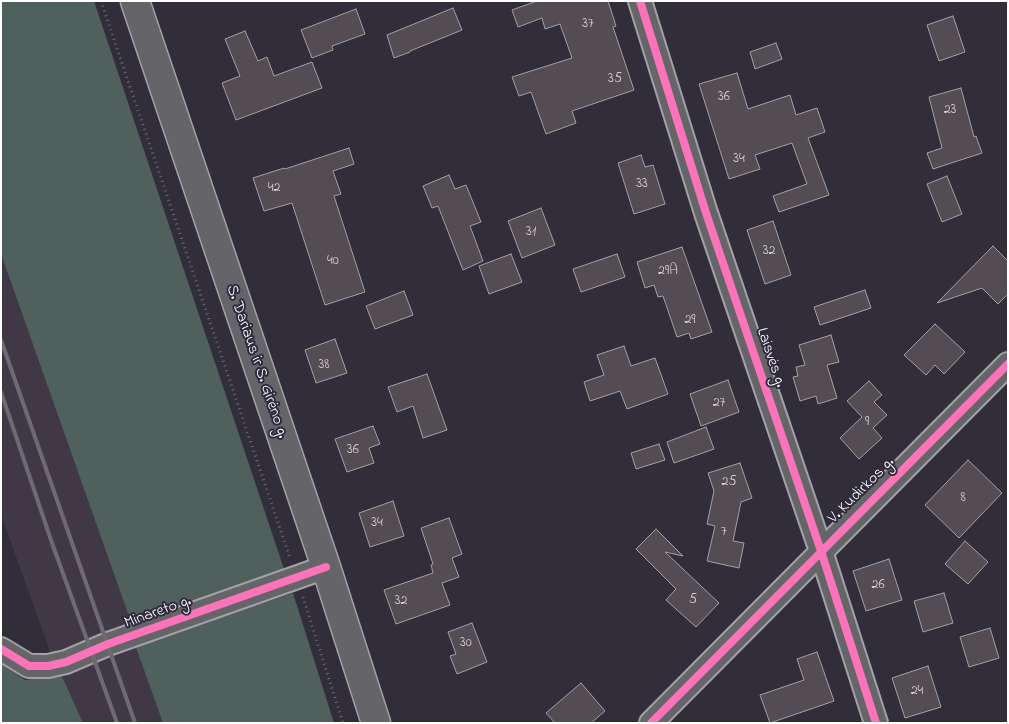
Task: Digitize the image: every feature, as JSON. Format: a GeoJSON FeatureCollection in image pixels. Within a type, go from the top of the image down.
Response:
{"type":"FeatureCollection","features":[{"type":"Feature","properties":{"kind":"main road","name":"S. Dariaus ir S. Girėno g."},"geometry":{"type":"LineString","coordinates":[[140,3],[376,723]]}},
{"type":"Feature","properties":{"kind":"street","name":"Laisvės g."},"geometry":{"type":"LineString","coordinates":[[640,1],[706,213],[821,551],[876,723]]}},
{"type":"Feature","properties":{"kind":"street","name":"V. Kudirkos g."},"geometry":{"type":"LineString","coordinates":[[651,723],[1008,364]]}},
{"type":"Feature","properties":{"kind":"street","name":"Minareto g."},"geometry":{"type":"LineString","coordinates":[[1,649],[29,666],[48,666],[66,662],[108,644],[326,566]]}},
{"type":"Feature","properties":{"kind":"path"},"geometry":{"type":"LineString","coordinates":[[101,1],[297,577],[343,723]]}},
{"type":"Feature","properties":{"kind":"shaded area"},"geometry":{"type":"Polygon","coordinates":[[[1,1],[94,1],[284,569],[132,625],[1,254],[1,1]]]}},
{"type":"Feature","properties":{"kind":"shaded area"},"geometry":{"type":"Polygon","coordinates":[[[1,254],[132,625],[51,654],[1,515],[1,254]]]}},
{"type":"Feature","properties":{"kind":"shaded area"},"geometry":{"type":"Polygon","coordinates":[[[293,593],[334,723],[163,723],[135,645],[293,593]]]}},
{"type":"Feature","properties":{"kind":"shaded area"},"geometry":{"type":"Polygon","coordinates":[[[135,645],[163,723],[83,723],[61,674],[135,645]]]}},
{"type":"Feature","properties":{"kind":"shaded area"},"geometry":{"type":"Polygon","coordinates":[[[1,662],[25,680],[61,674],[83,723],[1,723],[1,662]]]}},
{"type":"Feature","properties":{"kind":"building"},"geometry":{"type":"Polygon","coordinates":[[[537,1],[608,1],[616,26],[613,27],[634,90],[572,111],[576,123],[546,134],[531,92],[519,96],[512,77],[572,58],[560,24],[545,29],[542,18],[518,27],[512,10],[537,1]]]}},
{"type":"Feature","properties":{"kind":"building"},"geometry":{"type":"Polygon","coordinates":[[[453,8],[462,30],[394,58],[387,35],[453,8]]]}},
{"type":"Feature","properties":{"kind":"building"},"geometry":{"type":"Polygon","coordinates":[[[356,9],[365,34],[332,46],[333,50],[312,58],[301,30],[356,9]]]}},
{"type":"Feature","properties":{"kind":"building"},"geometry":{"type":"Polygon","coordinates":[[[953,16],[965,52],[939,61],[927,25],[953,16]]]}},
{"type":"Feature","properties":{"kind":"building"},"geometry":{"type":"Polygon","coordinates":[[[245,31],[258,61],[267,57],[274,76],[312,62],[322,88],[236,120],[222,83],[240,76],[225,39],[245,31]]]}},
{"type":"Feature","properties":{"kind":"building"},"geometry":{"type":"Polygon","coordinates":[[[776,43],[782,59],[755,69],[750,52],[776,43]]]}},
{"type":"Feature","properties":{"kind":"building"},"geometry":{"type":"Polygon","coordinates":[[[737,73],[748,109],[790,95],[796,115],[817,108],[825,132],[808,138],[829,195],[779,212],[773,196],[807,184],[792,143],[755,155],[760,169],[729,179],[699,84],[737,73]]]}},
{"type":"Feature","properties":{"kind":"building"},"geometry":{"type":"Polygon","coordinates":[[[961,88],[974,137],[976,136],[982,153],[933,169],[927,153],[942,148],[929,97],[961,88]]]}},
{"type":"Feature","properties":{"kind":"building"},"geometry":{"type":"Polygon","coordinates":[[[349,148],[354,164],[333,171],[341,194],[334,196],[365,292],[325,305],[292,203],[264,211],[253,178],[349,148]]]}},
{"type":"Feature","properties":{"kind":"building"},"geometry":{"type":"Polygon","coordinates":[[[641,155],[645,167],[653,165],[665,204],[634,214],[618,163],[641,155]]]}},
{"type":"Feature","properties":{"kind":"building"},"geometry":{"type":"Polygon","coordinates":[[[449,175],[455,189],[466,185],[481,222],[470,226],[483,261],[463,270],[438,206],[432,208],[423,186],[449,175]]]}},
{"type":"Feature","properties":{"kind":"building"},"geometry":{"type":"Polygon","coordinates":[[[947,176],[962,214],[942,222],[927,184],[947,176]]]}},
{"type":"Feature","properties":{"kind":"building"},"geometry":{"type":"Polygon","coordinates":[[[541,208],[555,245],[522,258],[508,221],[541,208]]]}},
{"type":"Feature","properties":{"kind":"building"},"geometry":{"type":"Polygon","coordinates":[[[773,221],[791,275],[765,284],[747,230],[773,221]]]}},
{"type":"Feature","properties":{"kind":"building"},"geometry":{"type":"Polygon","coordinates":[[[993,246],[1008,261],[1008,294],[998,304],[982,288],[937,303],[993,246]]]}},
{"type":"Feature","properties":{"kind":"building"},"geometry":{"type":"Polygon","coordinates":[[[682,247],[712,332],[691,339],[689,333],[677,337],[663,296],[658,297],[654,285],[645,288],[637,262],[682,247]]]}},
{"type":"Feature","properties":{"kind":"building"},"geometry":{"type":"Polygon","coordinates":[[[511,254],[522,282],[489,294],[479,266],[511,254]]]}},
{"type":"Feature","properties":{"kind":"building"},"geometry":{"type":"Polygon","coordinates":[[[617,254],[625,277],[581,292],[573,269],[617,254]]]}},
{"type":"Feature","properties":{"kind":"building"},"geometry":{"type":"Polygon","coordinates":[[[865,290],[871,308],[820,325],[814,307],[865,290]]]}},
{"type":"Feature","properties":{"kind":"building"},"geometry":{"type":"Polygon","coordinates":[[[404,291],[413,315],[375,329],[366,306],[404,291]]]}},
{"type":"Feature","properties":{"kind":"building"},"geometry":{"type":"Polygon","coordinates":[[[935,324],[965,352],[944,374],[935,365],[926,375],[904,355],[935,324]]]}},
{"type":"Feature","properties":{"kind":"building"},"geometry":{"type":"Polygon","coordinates":[[[831,335],[839,362],[827,365],[837,398],[818,404],[816,396],[800,401],[793,377],[798,376],[796,367],[805,365],[799,345],[831,335]]]}},
{"type":"Feature","properties":{"kind":"building"},"geometry":{"type":"Polygon","coordinates":[[[335,339],[347,373],[316,383],[305,350],[335,339]]]}},
{"type":"Feature","properties":{"kind":"building"},"geometry":{"type":"Polygon","coordinates":[[[624,346],[631,366],[655,358],[668,394],[627,409],[620,391],[590,401],[584,382],[604,375],[597,355],[624,346]]]}},
{"type":"Feature","properties":{"kind":"building"},"geometry":{"type":"Polygon","coordinates":[[[427,374],[447,430],[423,438],[413,406],[397,412],[388,387],[427,374]]]}},
{"type":"Feature","properties":{"kind":"building"},"geometry":{"type":"Polygon","coordinates":[[[728,380],[739,412],[701,426],[690,394],[728,380]]]}},
{"type":"Feature","properties":{"kind":"building"},"geometry":{"type":"Polygon","coordinates":[[[869,381],[882,395],[874,402],[887,415],[873,428],[882,438],[859,459],[840,438],[862,417],[847,401],[869,381]]]}},
{"type":"Feature","properties":{"kind":"building"},"geometry":{"type":"Polygon","coordinates":[[[373,426],[380,444],[369,448],[374,463],[347,472],[335,439],[373,426]]]}},
{"type":"Feature","properties":{"kind":"building"},"geometry":{"type":"Polygon","coordinates":[[[706,427],[714,449],[674,463],[667,442],[706,427]]]}},
{"type":"Feature","properties":{"kind":"building"},"geometry":{"type":"Polygon","coordinates":[[[659,444],[665,460],[636,469],[631,453],[659,444]]]}},
{"type":"Feature","properties":{"kind":"building"},"geometry":{"type":"Polygon","coordinates":[[[968,460],[1002,493],[959,538],[925,505],[968,460]]]}},
{"type":"Feature","properties":{"kind":"building"},"geometry":{"type":"Polygon","coordinates":[[[740,463],[752,498],[741,502],[733,541],[744,543],[739,568],[707,561],[715,526],[707,524],[714,491],[708,473],[740,463]]]}},
{"type":"Feature","properties":{"kind":"building"},"geometry":{"type":"Polygon","coordinates":[[[393,501],[404,536],[370,547],[359,513],[393,501]]]}},
{"type":"Feature","properties":{"kind":"building"},"geometry":{"type":"Polygon","coordinates":[[[449,518],[462,554],[452,558],[459,577],[442,583],[450,605],[396,624],[384,590],[433,573],[431,565],[433,564],[421,528],[449,518]]]}},
{"type":"Feature","properties":{"kind":"building"},"geometry":{"type":"Polygon","coordinates":[[[656,529],[683,556],[665,552],[719,603],[696,627],[666,600],[676,589],[636,549],[656,529]]]}},
{"type":"Feature","properties":{"kind":"building"},"geometry":{"type":"Polygon","coordinates":[[[965,541],[988,562],[968,584],[945,564],[965,541]]]}},
{"type":"Feature","properties":{"kind":"building"},"geometry":{"type":"Polygon","coordinates":[[[889,559],[902,600],[866,611],[853,571],[889,559]]]}},
{"type":"Feature","properties":{"kind":"building"},"geometry":{"type":"Polygon","coordinates":[[[944,593],[953,623],[923,632],[914,601],[944,593]]]}},
{"type":"Feature","properties":{"kind":"building"},"geometry":{"type":"Polygon","coordinates":[[[472,623],[487,662],[457,674],[450,656],[456,654],[448,632],[472,623]]]}},
{"type":"Feature","properties":{"kind":"building"},"geometry":{"type":"Polygon","coordinates":[[[990,628],[999,658],[969,667],[960,637],[990,628]]]}},
{"type":"Feature","properties":{"kind":"building"},"geometry":{"type":"Polygon","coordinates":[[[817,652],[834,701],[770,723],[760,695],[804,680],[797,659],[817,652]]]}},
{"type":"Feature","properties":{"kind":"building"},"geometry":{"type":"Polygon","coordinates":[[[928,666],[941,707],[905,718],[892,678],[928,666]]]}},
{"type":"Feature","properties":{"kind":"building"},"geometry":{"type":"Polygon","coordinates":[[[581,683],[605,711],[591,723],[555,723],[546,713],[581,683]]]}},
{"type":"Feature","properties":{"kind":"railway"},"geometry":{"type":"LineString","coordinates":[[1,340],[135,723]]}},
{"type":"Feature","properties":{"kind":"railway"},"geometry":{"type":"LineString","coordinates":[[1,392],[52,543],[117,723]]}},
{"type":"Feature","properties":{"kind":"cycle path"},"geometry":{"type":"LineString","coordinates":[[640,1],[706,213],[821,551],[876,723]]}},
{"type":"Feature","properties":{"kind":"cycle path"},"geometry":{"type":"LineString","coordinates":[[651,723],[1008,364]]}},
{"type":"Feature","properties":{"kind":"cycle path"},"geometry":{"type":"LineString","coordinates":[[1,649],[29,666],[48,666],[66,662],[108,644],[326,567]]}}]}
